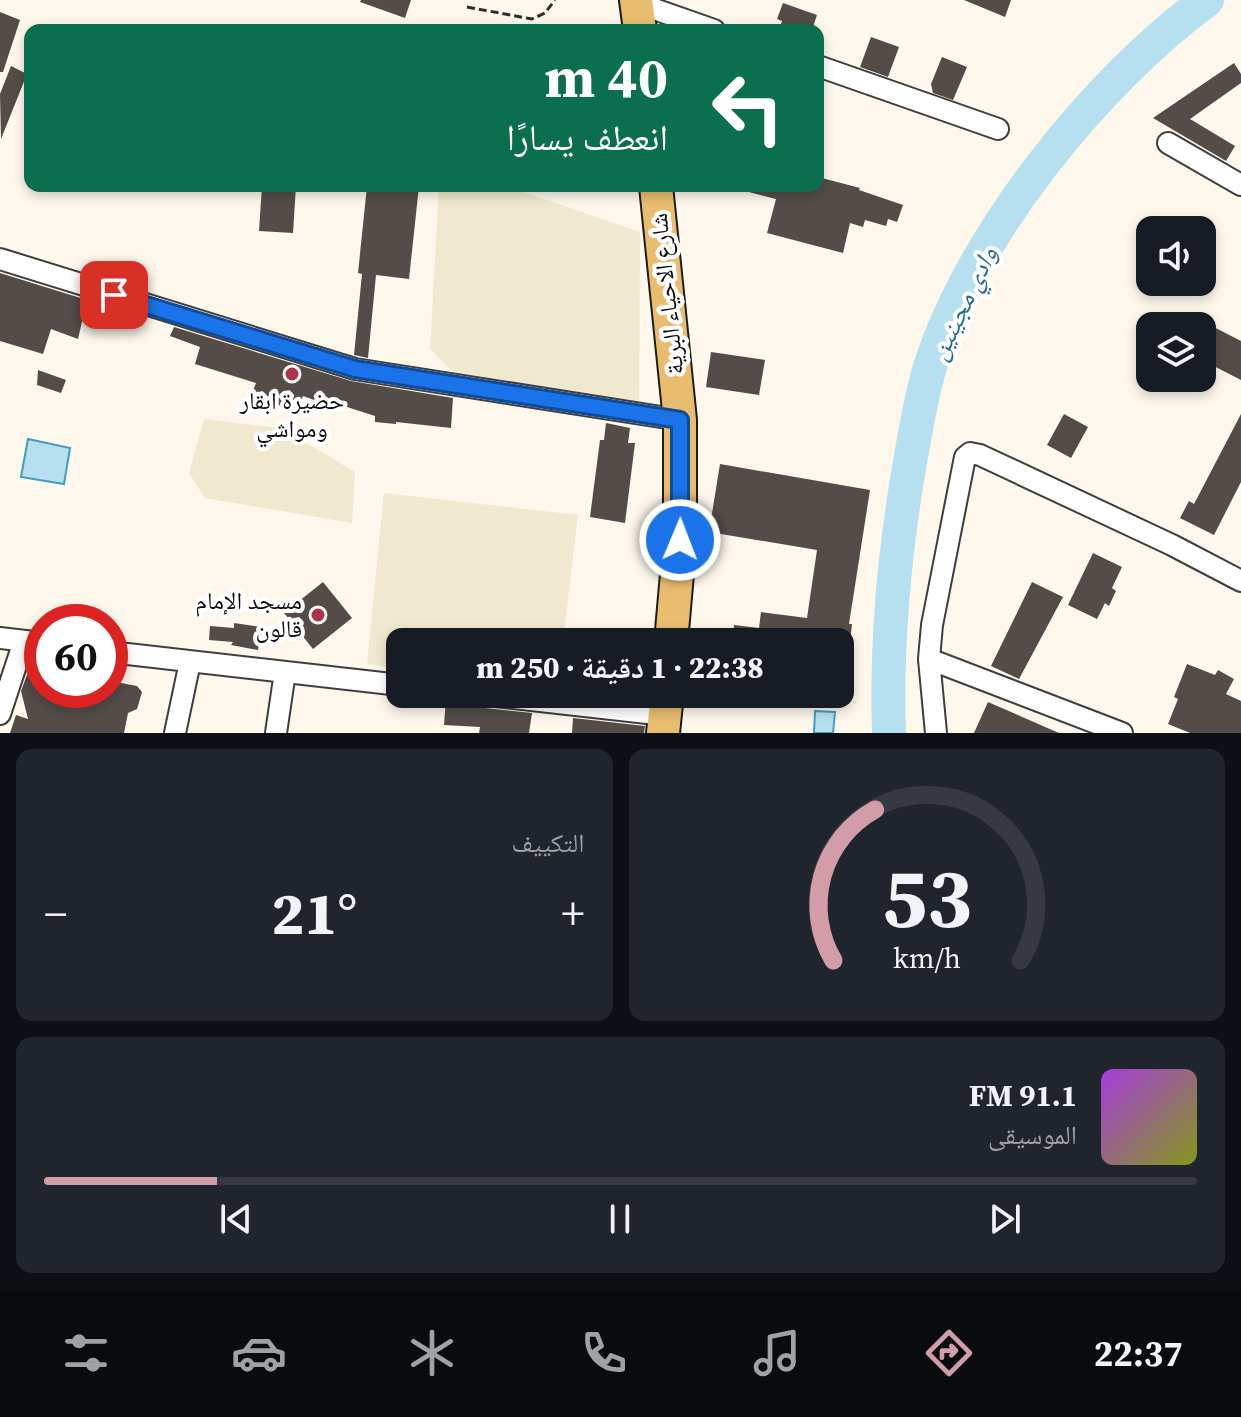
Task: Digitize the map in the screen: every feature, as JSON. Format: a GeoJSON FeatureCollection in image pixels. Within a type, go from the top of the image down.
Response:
{"type":"FeatureCollection","features":[{"type":"Feature","properties":{"kind":"main road","name":"شارع الاحياء البرية"},"geometry":{"type":"LineString","coordinates":[[657,192],[680,420],[680,540],[672,628]]}},
{"type":"Feature","properties":{"kind":"street"},"geometry":{"type":"LineString","coordinates":[[638,11],[690,24]]}},
{"type":"Feature","properties":{"kind":"street"},"geometry":{"type":"LineString","coordinates":[[824,68],[998,129]]}},
{"type":"Feature","properties":{"kind":"street"},"geometry":{"type":"LineString","coordinates":[[1168,143],[1241,185]]}},
{"type":"Feature","properties":{"kind":"street"},"geometry":{"type":"LineString","coordinates":[[0,259],[355,369],[680,420]]}},
{"type":"Feature","properties":{"kind":"street"},"geometry":{"type":"LineString","coordinates":[[936,733],[929,659],[932,625],[965,457],[970,453],[1131,526],[1241,581]]}},
{"type":"Feature","properties":{"kind":"street"},"geometry":{"type":"LineString","coordinates":[[0,638],[24,641]]}},
{"type":"Feature","properties":{"kind":"street"},"geometry":{"type":"LineString","coordinates":[[128,654],[386,683]]}},
{"type":"Feature","properties":{"kind":"street"},"geometry":{"type":"LineString","coordinates":[[929,659],[1122,733]]}},
{"type":"Feature","properties":{"kind":"street"},"geometry":{"type":"LineString","coordinates":[[0,714],[24,662]]}},
{"type":"Feature","properties":{"kind":"street"},"geometry":{"type":"LineString","coordinates":[[175,733],[190,662]]}},
{"type":"Feature","properties":{"kind":"street"},"geometry":{"type":"LineString","coordinates":[[276,733],[285,672]]}},
{"type":"Feature","properties":{"kind":"street"},"geometry":{"type":"LineString","coordinates":[[609,708],[665,714]]}},
{"type":"Feature","properties":{"kind":"path"},"geometry":{"type":"LineString","coordinates":[[467,7],[532,19],[545,13],[555,0]]}},
{"type":"Feature","properties":{"kind":"shaded area"},"geometry":{"type":"Polygon","coordinates":[[[439,192],[523,192],[640,232],[639,402],[453,372],[430,349],[439,192]]]}},
{"type":"Feature","properties":{"kind":"shaded area"},"geometry":{"type":"Polygon","coordinates":[[[204,419],[283,429],[355,472],[352,523],[205,498],[189,473],[204,419]]]}},
{"type":"Feature","properties":{"kind":"shaded area"},"geometry":{"type":"Polygon","coordinates":[[[384,493],[578,515],[565,628],[386,628],[386,667],[367,664],[384,493]]]}},
{"type":"Feature","properties":{"kind":"water"},"geometry":{"type":"Polygon","coordinates":[[[28,439],[70,448],[64,484],[21,477],[28,439]]]}},
{"type":"Feature","properties":{"kind":"water"},"geometry":{"type":"Polygon","coordinates":[[[815,711],[835,712],[833,733],[814,733],[815,711]]]}},
{"type":"Feature","properties":{"kind":"building"},"geometry":{"type":"Polygon","coordinates":[[[361,0],[411,0],[405,18],[361,0]]]}},
{"type":"Feature","properties":{"kind":"building"},"geometry":{"type":"Polygon","coordinates":[[[964,0],[1011,0],[1005,17],[964,0]]]}},
{"type":"Feature","properties":{"kind":"building"},"geometry":{"type":"Polygon","coordinates":[[[783,3],[817,15],[814,24],[781,24],[782,21],[777,19],[783,3]]]}},
{"type":"Feature","properties":{"kind":"building"},"geometry":{"type":"Polygon","coordinates":[[[0,12],[20,20],[3,72],[0,72],[0,12]]]}},
{"type":"Feature","properties":{"kind":"building"},"geometry":{"type":"Polygon","coordinates":[[[871,37],[899,47],[888,77],[860,67],[871,37]]]}},
{"type":"Feature","properties":{"kind":"building"},"geometry":{"type":"Polygon","coordinates":[[[942,57],[967,67],[953,100],[933,93],[931,84],[942,57]]]}},
{"type":"Feature","properties":{"kind":"building"},"geometry":{"type":"Polygon","coordinates":[[[1234,63],[1241,74],[1241,83],[1190,119],[1235,146],[1226,161],[1153,118],[1234,63]]]}},
{"type":"Feature","properties":{"kind":"building"},"geometry":{"type":"Polygon","coordinates":[[[11,66],[24,72],[24,82],[1,139],[0,94],[11,66]]]}},
{"type":"Feature","properties":{"kind":"building"},"geometry":{"type":"Polygon","coordinates":[[[824,179],[860,188],[903,205],[897,222],[888,219],[886,226],[865,220],[863,227],[850,223],[843,253],[767,233],[776,199],[749,192],[824,192],[824,179]]]}},
{"type":"Feature","properties":{"kind":"building"},"geometry":{"type":"Polygon","coordinates":[[[262,192],[296,192],[293,233],[259,231],[262,192]]]}},
{"type":"Feature","properties":{"kind":"building"},"geometry":{"type":"Polygon","coordinates":[[[366,192],[418,192],[409,279],[376,275],[368,358],[354,355],[362,274],[358,273],[366,192]]]}},
{"type":"Feature","properties":{"kind":"building"},"geometry":{"type":"Polygon","coordinates":[[[0,273],[87,300],[78,339],[51,329],[43,354],[0,341],[0,273]]]}},
{"type":"Feature","properties":{"kind":"building","name":"حضيرة ابقار ومواشي"},"geometry":{"type":"Polygon","coordinates":[[[174,327],[351,381],[453,398],[451,428],[375,422],[375,416],[316,397],[314,400],[303,396],[297,411],[251,396],[256,383],[195,364],[200,347],[170,336],[174,327]]]}},
{"type":"Feature","properties":{"kind":"building"},"geometry":{"type":"Polygon","coordinates":[[[1216,328],[1241,341],[1241,380],[1216,367],[1216,328]]]}},
{"type":"Feature","properties":{"kind":"building"},"geometry":{"type":"Polygon","coordinates":[[[711,352],[765,360],[759,395],[706,387],[711,352]]]}},
{"type":"Feature","properties":{"kind":"building"},"geometry":{"type":"Polygon","coordinates":[[[38,370],[66,380],[61,393],[37,385],[38,370]]]}},
{"type":"Feature","properties":{"kind":"building"},"geometry":{"type":"Polygon","coordinates":[[[1064,414],[1088,427],[1071,458],[1047,445],[1064,414]]]}},
{"type":"Feature","properties":{"kind":"building"},"geometry":{"type":"Polygon","coordinates":[[[1241,414],[1241,482],[1214,535],[1180,518],[1189,501],[1194,504],[1241,414]]]}},
{"type":"Feature","properties":{"kind":"building"},"geometry":{"type":"Polygon","coordinates":[[[606,423],[630,428],[628,443],[635,443],[625,523],[590,517],[600,440],[604,440],[606,423]]]}},
{"type":"Feature","properties":{"kind":"building"},"geometry":{"type":"Polygon","coordinates":[[[720,464],[870,490],[849,624],[852,624],[852,628],[759,628],[761,612],[807,618],[817,550],[709,532],[720,464]]]}},
{"type":"Feature","properties":{"kind":"building"},"geometry":{"type":"Polygon","coordinates":[[[1093,553],[1122,567],[1112,588],[1116,591],[1109,606],[1105,603],[1097,619],[1068,605],[1093,553]]]}},
{"type":"Feature","properties":{"kind":"building","name":"مسجد الإمام قالون"},"geometry":{"type":"Polygon","coordinates":[[[323,582],[352,618],[313,649],[284,613],[323,582]]]}},
{"type":"Feature","properties":{"kind":"building"},"geometry":{"type":"Polygon","coordinates":[[[1032,582],[1063,597],[1019,679],[991,666],[1032,582]]]}},
{"type":"Feature","properties":{"kind":"building"},"geometry":{"type":"Polygon","coordinates":[[[234,623],[261,627],[258,650],[231,645],[233,642],[209,640],[210,626],[234,628],[234,623]]]}},
{"type":"Feature","properties":{"kind":"building"},"geometry":{"type":"Polygon","coordinates":[[[1187,664],[1215,675],[1218,670],[1234,679],[1226,694],[1241,701],[1241,733],[1190,733],[1168,724],[1178,699],[1174,697],[1187,664]]]}},
{"type":"Feature","properties":{"kind":"building"},"geometry":{"type":"Polygon","coordinates":[[[128,684],[137,686],[142,692],[137,709],[128,713],[124,733],[10,733],[16,715],[28,719],[25,708],[128,708],[128,684]]]}},
{"type":"Feature","properties":{"kind":"building"},"geometry":{"type":"Polygon","coordinates":[[[988,702],[1059,733],[974,733],[988,702]]]}},
{"type":"Feature","properties":{"kind":"building"},"geometry":{"type":"Polygon","coordinates":[[[445,708],[532,713],[529,733],[479,733],[480,727],[444,725],[445,708]]]}},
{"type":"Feature","properties":{"kind":"building"},"geometry":{"type":"Polygon","coordinates":[[[573,718],[645,726],[644,733],[572,733],[573,718]]]}},
{"type":"Feature","properties":{"kind":"waterway","name":"وادي مجينين"},"geometry":{"type":"LineString","coordinates":[[889,733],[890,633],[904,501],[923,392],[949,317],[1007,214],[1081,117],[1122,73],[1207,0]]}},
{"type":"Feature","properties":{"kind":"place","name":"حضيرة ابقار ومواشي"},"geometry":{"type":"Point","coordinates":[292,374]}},
{"type":"Feature","properties":{"kind":"place","name":"مسجد الإمام قالون"},"geometry":{"type":"Point","coordinates":[318,615]}},
{"type":"Feature","properties":{"kind":"route"},"geometry":{"type":"LineString","coordinates":[[114,295],[355,369],[680,420],[680,540]]}}]}
